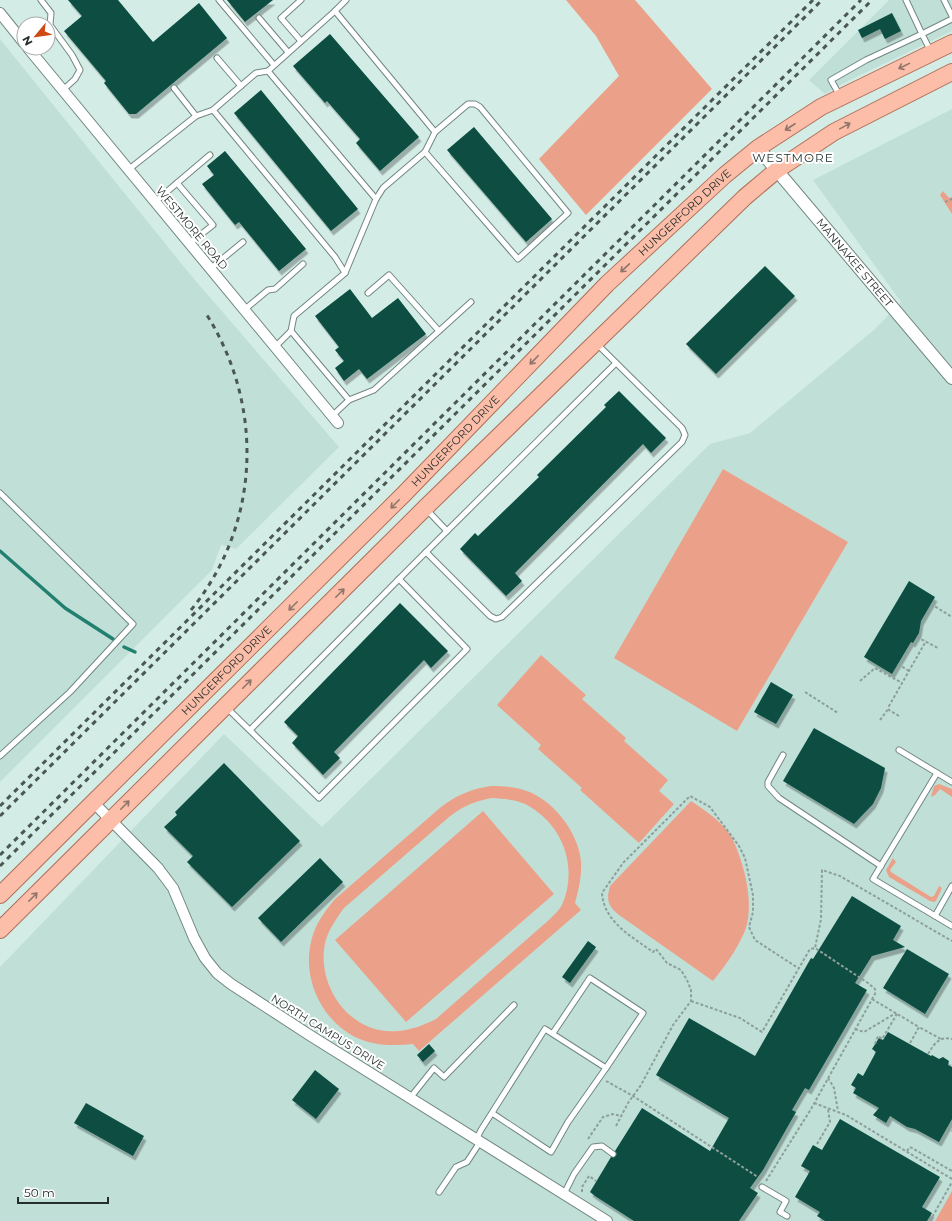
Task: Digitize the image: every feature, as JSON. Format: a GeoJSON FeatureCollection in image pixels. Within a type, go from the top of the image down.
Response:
{"type":"FeatureCollection","features":[{"type":"Feature","properties":{"kind":"main road","name":"HUNGERFORD DRIVE"},"geometry":{"type":"LineString","coordinates":[[0,895],[408,491],[607,284],[758,148],[821,107],[952,43]]}},
{"type":"Feature","properties":{"kind":"main road"},"geometry":{"type":"LineString","coordinates":[[3,927],[425,508],[745,197],[777,170],[834,132],[952,72]]}},
{"type":"Feature","properties":{"kind":"main road"},"geometry":{"type":"LineString","coordinates":[[408,491],[425,508]]}},
{"type":"Feature","properties":{"kind":"street"},"geometry":{"type":"LineString","coordinates":[[0,13],[16,33]]}},
{"type":"Feature","properties":{"kind":"street","name":"WESTMORE ROAD"},"geometry":{"type":"LineString","coordinates":[[35,56],[335,420]]}},
{"type":"Feature","properties":{"kind":"street","name":"MANNAKEE STREET"},"geometry":{"type":"LineString","coordinates":[[758,148],[952,378]]}},
{"type":"Feature","properties":{"kind":"street","name":"NORTH CAMPUS DRIVE"},"geometry":{"type":"LineString","coordinates":[[94,803],[158,868],[173,888],[194,938],[205,958],[217,973],[231,984],[410,1098],[607,1221]]}},
{"type":"Feature","properties":{"kind":"lane"},"geometry":{"type":"LineString","coordinates":[[41,0],[51,13],[50,25],[72,55],[80,70],[75,80],[63,90]]}},
{"type":"Feature","properties":{"kind":"lane"},"geometry":{"type":"LineString","coordinates":[[219,0],[274,65]]}},
{"type":"Feature","properties":{"kind":"lane"},"geometry":{"type":"LineString","coordinates":[[300,41],[281,18],[301,0]]}},
{"type":"Feature","properties":{"kind":"lane"},"geometry":{"type":"LineString","coordinates":[[128,170],[196,116],[213,110],[256,74],[268,71],[346,0]]}},
{"type":"Feature","properties":{"kind":"lane"},"geometry":{"type":"LineString","coordinates":[[906,0],[931,53]]}},
{"type":"Feature","properties":{"kind":"lane"},"geometry":{"type":"LineString","coordinates":[[841,97],[832,80],[866,60],[922,34],[952,18],[944,0]]}},
{"type":"Feature","properties":{"kind":"lane"},"geometry":{"type":"LineString","coordinates":[[335,11],[435,132]]}},
{"type":"Feature","properties":{"kind":"lane"},"geometry":{"type":"LineString","coordinates":[[259,18],[288,52]]}},
{"type":"Feature","properties":{"kind":"lane"},"geometry":{"type":"LineString","coordinates":[[217,58],[241,86]]}},
{"type":"Feature","properties":{"kind":"lane"},"geometry":{"type":"LineString","coordinates":[[268,71],[376,199]]}},
{"type":"Feature","properties":{"kind":"lane"},"geometry":{"type":"LineString","coordinates":[[174,88],[196,116]]}},
{"type":"Feature","properties":{"kind":"lane"},"geometry":{"type":"LineString","coordinates":[[275,347],[291,331],[294,316],[345,273],[376,199],[383,188],[425,152],[435,132],[468,104],[475,104],[480,107],[568,212],[518,259],[425,152]]}},
{"type":"Feature","properties":{"kind":"lane"},"geometry":{"type":"LineString","coordinates":[[213,110],[335,257],[345,273]]}},
{"type":"Feature","properties":{"kind":"lane"},"geometry":{"type":"LineString","coordinates":[[155,202],[210,156]]}},
{"type":"Feature","properties":{"kind":"lane"},"geometry":{"type":"LineString","coordinates":[[177,183],[213,224],[190,243]]}},
{"type":"Feature","properties":{"kind":"lane"},"geometry":{"type":"LineString","coordinates":[[210,269],[244,242]]}},
{"type":"Feature","properties":{"kind":"lane"},"geometry":{"type":"LineString","coordinates":[[244,310],[268,290],[275,289],[303,264]]}},
{"type":"Feature","properties":{"kind":"lane"},"geometry":{"type":"LineString","coordinates":[[368,293],[389,275],[439,331]]}},
{"type":"Feature","properties":{"kind":"lane"},"geometry":{"type":"LineString","coordinates":[[335,420],[349,400],[374,390],[471,302]]}},
{"type":"Feature","properties":{"kind":"lane"},"geometry":{"type":"LineString","coordinates":[[291,331],[349,400]]}},
{"type":"Feature","properties":{"kind":"lane"},"geometry":{"type":"LineString","coordinates":[[426,552],[490,616],[496,619],[502,617],[682,442],[685,435],[682,428],[595,342]]}},
{"type":"Feature","properties":{"kind":"lane"},"geometry":{"type":"LineString","coordinates":[[250,730],[616,362]]}},
{"type":"Feature","properties":{"kind":"lane"},"geometry":{"type":"LineString","coordinates":[[0,493],[133,624],[70,692],[0,756]]}},
{"type":"Feature","properties":{"kind":"lane"},"geometry":{"type":"LineString","coordinates":[[425,508],[447,531]]}},
{"type":"Feature","properties":{"kind":"lane"},"geometry":{"type":"LineString","coordinates":[[225,706],[319,798],[467,649],[399,579]]}},
{"type":"Feature","properties":{"kind":"lane"},"geometry":{"type":"LineString","coordinates":[[899,750],[952,782]]}},
{"type":"Feature","properties":{"kind":"lane"},"geometry":{"type":"LineString","coordinates":[[783,755],[768,782],[771,791],[778,798],[881,866]]}},
{"type":"Feature","properties":{"kind":"lane"},"geometry":{"type":"LineString","coordinates":[[937,773],[873,879],[952,926]]}},
{"type":"Feature","properties":{"kind":"lane"},"geometry":{"type":"LineString","coordinates":[[934,916],[952,886]]}},
{"type":"Feature","properties":{"kind":"lane"},"geometry":{"type":"LineString","coordinates":[[492,1113],[551,1152],[568,1122],[643,1013],[590,978],[553,1033]]}},
{"type":"Feature","properties":{"kind":"lane"},"geometry":{"type":"LineString","coordinates":[[410,1098],[434,1068],[444,1077],[514,1005]]}},
{"type":"Feature","properties":{"kind":"lane"},"geometry":{"type":"LineString","coordinates":[[439,1192],[456,1167],[467,1162],[492,1113],[545,1029],[606,1068]]}},
{"type":"Feature","properties":{"kind":"lane"},"geometry":{"type":"LineString","coordinates":[[564,1194],[574,1174],[593,1147],[602,1146],[613,1154]]}},
{"type":"Feature","properties":{"kind":"lane"},"geometry":{"type":"LineString","coordinates":[[762,1187],[786,1201],[780,1212],[787,1216]]}},
{"type":"Feature","properties":{"kind":"path"},"geometry":{"type":"LineString","coordinates":[[945,202],[952,199]]}},
{"type":"Feature","properties":{"kind":"path"},"geometry":{"type":"LineString","coordinates":[[931,604],[952,617]]}},
{"type":"Feature","properties":{"kind":"path"},"geometry":{"type":"LineString","coordinates":[[917,637],[938,648]]}},
{"type":"Feature","properties":{"kind":"path"},"geometry":{"type":"LineString","coordinates":[[880,720],[889,708],[926,641]]}},
{"type":"Feature","properties":{"kind":"path"},"geometry":{"type":"LineString","coordinates":[[898,664],[909,671]]}},
{"type":"Feature","properties":{"kind":"path"},"geometry":{"type":"LineString","coordinates":[[860,681],[876,668],[902,683]]}},
{"type":"Feature","properties":{"kind":"path"},"geometry":{"type":"LineString","coordinates":[[805,692],[838,713]]}},
{"type":"Feature","properties":{"kind":"path"},"geometry":{"type":"LineString","coordinates":[[889,708],[894,715],[899,716]]}},
{"type":"Feature","properties":{"kind":"path"},"geometry":{"type":"LineString","coordinates":[[616,1126],[641,1085],[673,1025],[691,1001],[692,990],[681,970],[667,963],[656,949],[653,952],[617,924],[606,912],[602,893],[624,863],[690,796],[710,807],[739,846],[745,858],[753,895],[753,912],[749,927],[755,940],[798,968]]}},
{"type":"Feature","properties":{"kind":"path"},"geometry":{"type":"LineString","coordinates":[[815,948],[821,919],[822,870],[840,876],[952,941]]}},
{"type":"Feature","properties":{"kind":"path"},"geometry":{"type":"LineString","coordinates":[[691,1001],[740,1018],[762,1032],[798,968],[810,949],[815,948]]}},
{"type":"Feature","properties":{"kind":"path"},"geometry":{"type":"LineString","coordinates":[[600,1077],[633,1096],[766,1182],[814,1103],[872,999],[875,989],[815,948]]}},
{"type":"Feature","properties":{"kind":"path"},"geometry":{"type":"LineString","coordinates":[[872,999],[919,1027],[941,1038],[952,1039]]}},
{"type":"Feature","properties":{"kind":"path"},"geometry":{"type":"LineString","coordinates":[[855,1029],[864,1032],[896,1014]]}},
{"type":"Feature","properties":{"kind":"path"},"geometry":{"type":"LineString","coordinates":[[875,1044],[878,1036],[882,1039],[896,1014]]}},
{"type":"Feature","properties":{"kind":"path"},"geometry":{"type":"LineString","coordinates":[[910,1043],[919,1027]]}},
{"type":"Feature","properties":{"kind":"path"},"geometry":{"type":"LineString","coordinates":[[928,1054],[934,1043],[941,1038]]}},
{"type":"Feature","properties":{"kind":"path"},"geometry":{"type":"LineString","coordinates":[[828,1078],[834,1088],[838,1111]]}},
{"type":"Feature","properties":{"kind":"path"},"geometry":{"type":"LineString","coordinates":[[814,1103],[828,1109],[838,1111],[952,1179]]}},
{"type":"Feature","properties":{"kind":"path"},"geometry":{"type":"LineString","coordinates":[[817,1144],[830,1122],[828,1109]]}},
{"type":"Feature","properties":{"kind":"path"},"geometry":{"type":"LineString","coordinates":[[947,1128],[952,1131]]}},
{"type":"Feature","properties":{"kind":"path"},"geometry":{"type":"LineString","coordinates":[[907,1152],[910,1146],[952,1171]]}},
{"type":"Feature","properties":{"kind":"path"},"geometry":{"type":"LineString","coordinates":[[582,1192],[582,1187],[589,1176],[596,1181]]}},
{"type":"Feature","properties":{"kind":"path"},"geometry":{"type":"LineString","coordinates":[[930,1221],[952,1182]]}},
{"type":"Feature","properties":{"kind":"shaded area"},"geometry":{"type":"Polygon","coordinates":[[[566,0],[635,0],[712,89],[586,215],[539,159],[619,76],[596,36],[566,0]]]}},
{"type":"Feature","properties":{"kind":"shaded area"},"geometry":{"type":"Polygon","coordinates":[[[889,0],[952,0],[952,31],[848,81],[825,94],[809,80],[889,0]]]}},
{"type":"Feature","properties":{"kind":"shaded area"},"geometry":{"type":"Polygon","coordinates":[[[0,39],[189,273],[339,447],[236,549],[221,545],[212,570],[0,782],[0,39]]]}},
{"type":"Feature","properties":{"kind":"shaded area"},"geometry":{"type":"Polygon","coordinates":[[[952,109],[952,1221],[0,1221],[0,967],[224,734],[322,827],[710,444],[750,433],[875,329],[901,302],[813,180],[952,109]]]}},
{"type":"Feature","properties":{"kind":"shaded area"},"geometry":{"type":"Polygon","coordinates":[[[943,191],[949,198],[952,197],[952,214],[940,195],[943,191]]]}},
{"type":"Feature","properties":{"kind":"shaded area"},"geometry":{"type":"Polygon","coordinates":[[[723,469],[848,542],[737,731],[614,658],[723,469]]]}},
{"type":"Feature","properties":{"kind":"shaded area"},"geometry":{"type":"Polygon","coordinates":[[[541,655],[586,695],[582,699],[626,738],[624,741],[668,780],[659,791],[674,804],[639,843],[580,790],[582,788],[538,749],[541,745],[497,705],[541,655]]]}},
{"type":"Feature","properties":{"kind":"shaded area"},"geometry":{"type":"Polygon","coordinates":[[[939,784],[952,789],[952,797],[940,789],[931,797],[934,786],[939,784]]]}},
{"type":"Feature","properties":{"kind":"shaded area"},"geometry":{"type":"Polygon","coordinates":[[[484,787],[505,787],[527,791],[546,802],[563,819],[570,829],[579,850],[581,872],[575,903],[581,910],[419,1051],[413,1044],[384,1045],[355,1037],[332,1019],[323,1008],[316,995],[309,967],[309,952],[318,922],[335,899],[441,807],[464,793],[484,787]],[[492,798],[469,804],[449,817],[344,908],[333,924],[325,943],[324,959],[326,976],[340,1005],[352,1017],[366,1025],[381,1030],[398,1031],[413,1028],[436,1019],[550,919],[562,905],[567,890],[569,875],[568,861],[564,847],[557,834],[549,822],[538,812],[525,804],[513,800],[492,798]]]}},
{"type":"Feature","properties":{"kind":"shaded area"},"geometry":{"type":"Polygon","coordinates":[[[691,801],[719,822],[732,838],[741,859],[749,898],[749,911],[744,933],[730,958],[713,981],[619,915],[612,909],[608,899],[610,886],[691,801]]]}},
{"type":"Feature","properties":{"kind":"shaded area"},"geometry":{"type":"Polygon","coordinates":[[[483,811],[554,894],[406,1022],[335,940],[483,811]]]}},
{"type":"Feature","properties":{"kind":"shaded area"},"geometry":{"type":"Polygon","coordinates":[[[893,858],[896,862],[890,870],[891,872],[931,897],[934,896],[939,886],[942,888],[936,901],[930,901],[889,877],[886,870],[893,858]]]}},
{"type":"Feature","properties":{"kind":"shaded area"},"geometry":{"type":"Polygon","coordinates":[[[952,1191],[952,1221],[935,1221],[952,1191]]]}},
{"type":"Feature","properties":{"kind":"building"},"geometry":{"type":"Polygon","coordinates":[[[68,0],[118,0],[153,42],[199,3],[227,38],[136,114],[129,114],[104,83],[106,81],[64,31],[82,16],[68,0]]]}},
{"type":"Feature","properties":{"kind":"building"},"geometry":{"type":"Polygon","coordinates":[[[227,0],[273,0],[245,22],[227,0]]]}},
{"type":"Feature","properties":{"kind":"building"},"geometry":{"type":"Polygon","coordinates":[[[892,13],[901,31],[885,39],[880,29],[862,38],[858,30],[892,13]]]}},
{"type":"Feature","properties":{"kind":"building"},"geometry":{"type":"Polygon","coordinates":[[[330,34],[419,137],[380,171],[356,143],[360,139],[327,101],[325,103],[293,66],[330,34]]]}},
{"type":"Feature","properties":{"kind":"building"},"geometry":{"type":"Polygon","coordinates":[[[261,90],[358,209],[331,231],[234,113],[261,90]]]}},
{"type":"Feature","properties":{"kind":"building"},"geometry":{"type":"Polygon","coordinates":[[[474,127],[552,219],[526,242],[447,150],[474,127]]]}},
{"type":"Feature","properties":{"kind":"building"},"geometry":{"type":"Polygon","coordinates":[[[225,151],[306,249],[279,271],[239,222],[235,225],[202,184],[214,175],[207,166],[225,151]]]}},
{"type":"Feature","properties":{"kind":"building"},"geometry":{"type":"Polygon","coordinates":[[[765,266],[795,296],[716,374],[686,344],[765,266]]]}},
{"type":"Feature","properties":{"kind":"building"},"geometry":{"type":"Polygon","coordinates":[[[350,289],[372,318],[398,298],[426,334],[367,379],[359,369],[344,381],[335,368],[344,361],[335,350],[339,347],[315,316],[350,289]]]}},
{"type":"Feature","properties":{"kind":"building"},"geometry":{"type":"Polygon","coordinates":[[[619,391],[666,438],[651,453],[643,444],[515,573],[522,581],[506,596],[460,549],[475,533],[478,536],[539,477],[537,475],[606,407],[604,405],[619,391]]]}},
{"type":"Feature","properties":{"kind":"building"},"geometry":{"type":"Polygon","coordinates":[[[909,581],[935,597],[921,621],[919,633],[913,643],[911,642],[892,674],[864,657],[909,581]]]}},
{"type":"Feature","properties":{"kind":"building"},"geometry":{"type":"Polygon","coordinates":[[[400,603],[448,651],[431,668],[424,660],[334,752],[340,758],[323,775],[292,743],[298,736],[284,722],[400,603]]]}},
{"type":"Feature","properties":{"kind":"building"},"geometry":{"type":"Polygon","coordinates":[[[771,682],[793,695],[776,724],[754,712],[771,682]]]}},
{"type":"Feature","properties":{"kind":"building"},"geometry":{"type":"Polygon","coordinates":[[[814,728],[885,768],[881,788],[873,804],[854,824],[783,781],[814,728]]]}},
{"type":"Feature","properties":{"kind":"building"},"geometry":{"type":"Polygon","coordinates":[[[224,763],[300,841],[232,907],[187,862],[193,856],[164,827],[177,815],[175,812],[224,763]]]}},
{"type":"Feature","properties":{"kind":"building"},"geometry":{"type":"Polygon","coordinates":[[[320,858],[343,882],[281,942],[258,918],[320,858]]]}},
{"type":"Feature","properties":{"kind":"building"},"geometry":{"type":"Polygon","coordinates":[[[852,896],[901,926],[893,940],[905,947],[872,956],[855,983],[867,990],[809,1090],[805,1088],[792,1110],[796,1112],[763,1170],[750,1188],[758,1193],[739,1221],[634,1221],[590,1192],[611,1157],[616,1156],[615,1151],[642,1108],[710,1151],[729,1118],[656,1075],[689,1018],[755,1056],[811,958],[813,959],[852,896]]]}},
{"type":"Feature","properties":{"kind":"building"},"geometry":{"type":"Polygon","coordinates":[[[588,941],[596,947],[570,983],[562,977],[588,941]]]}},
{"type":"Feature","properties":{"kind":"building"},"geometry":{"type":"Polygon","coordinates":[[[907,949],[949,974],[925,1014],[883,988],[907,949]]]}},
{"type":"Feature","properties":{"kind":"building"},"geometry":{"type":"Polygon","coordinates":[[[888,1032],[931,1056],[932,1055],[939,1059],[943,1057],[949,1061],[948,1065],[952,1067],[952,1119],[939,1142],[915,1129],[907,1127],[890,1116],[886,1123],[873,1115],[879,1108],[853,1093],[856,1088],[851,1085],[858,1073],[863,1076],[876,1052],[872,1049],[879,1038],[883,1040],[888,1032]]]}},
{"type":"Feature","properties":{"kind":"building"},"geometry":{"type":"Polygon","coordinates":[[[429,1044],[435,1051],[423,1062],[417,1055],[429,1044]]]}},
{"type":"Feature","properties":{"kind":"building"},"geometry":{"type":"Polygon","coordinates":[[[315,1070],[339,1089],[316,1119],[292,1100],[315,1070]]]}},
{"type":"Feature","properties":{"kind":"building"},"geometry":{"type":"Polygon","coordinates":[[[86,1103],[144,1136],[133,1156],[74,1123],[86,1103]]]}},
{"type":"Feature","properties":{"kind":"building"},"geometry":{"type":"Polygon","coordinates":[[[840,1119],[940,1177],[922,1207],[932,1213],[927,1221],[825,1221],[817,1216],[820,1212],[795,1197],[810,1171],[801,1166],[813,1145],[822,1150],[840,1119]]]}},
{"type":"Feature","properties":{"kind":"waterway"},"geometry":{"type":"LineString","coordinates":[[0,551],[65,608],[113,639]]}},
{"type":"Feature","properties":{"kind":"waterway"},"geometry":{"type":"LineString","coordinates":[[124,647],[135,652]]}},
{"type":"Feature","properties":{"kind":"railway"},"geometry":{"type":"LineString","coordinates":[[0,806],[813,0]]}},
{"type":"Feature","properties":{"kind":"railway"},"geometry":{"type":"LineString","coordinates":[[0,816],[822,0]]}},
{"type":"Feature","properties":{"kind":"railway"},"geometry":{"type":"LineString","coordinates":[[0,855],[861,0]]}},
{"type":"Feature","properties":{"kind":"railway"},"geometry":{"type":"LineString","coordinates":[[0,866],[872,0]]}},
{"type":"Feature","properties":{"kind":"railway"},"geometry":{"type":"LineString","coordinates":[[191,610],[214,576],[231,540],[242,502],[247,464],[245,424],[238,386],[224,348],[205,312]]}},
{"type":"Feature","properties":{"kind":"district","name":"WESTMORE"},"geometry":{"type":"Point","coordinates":[793,158]}}]}
